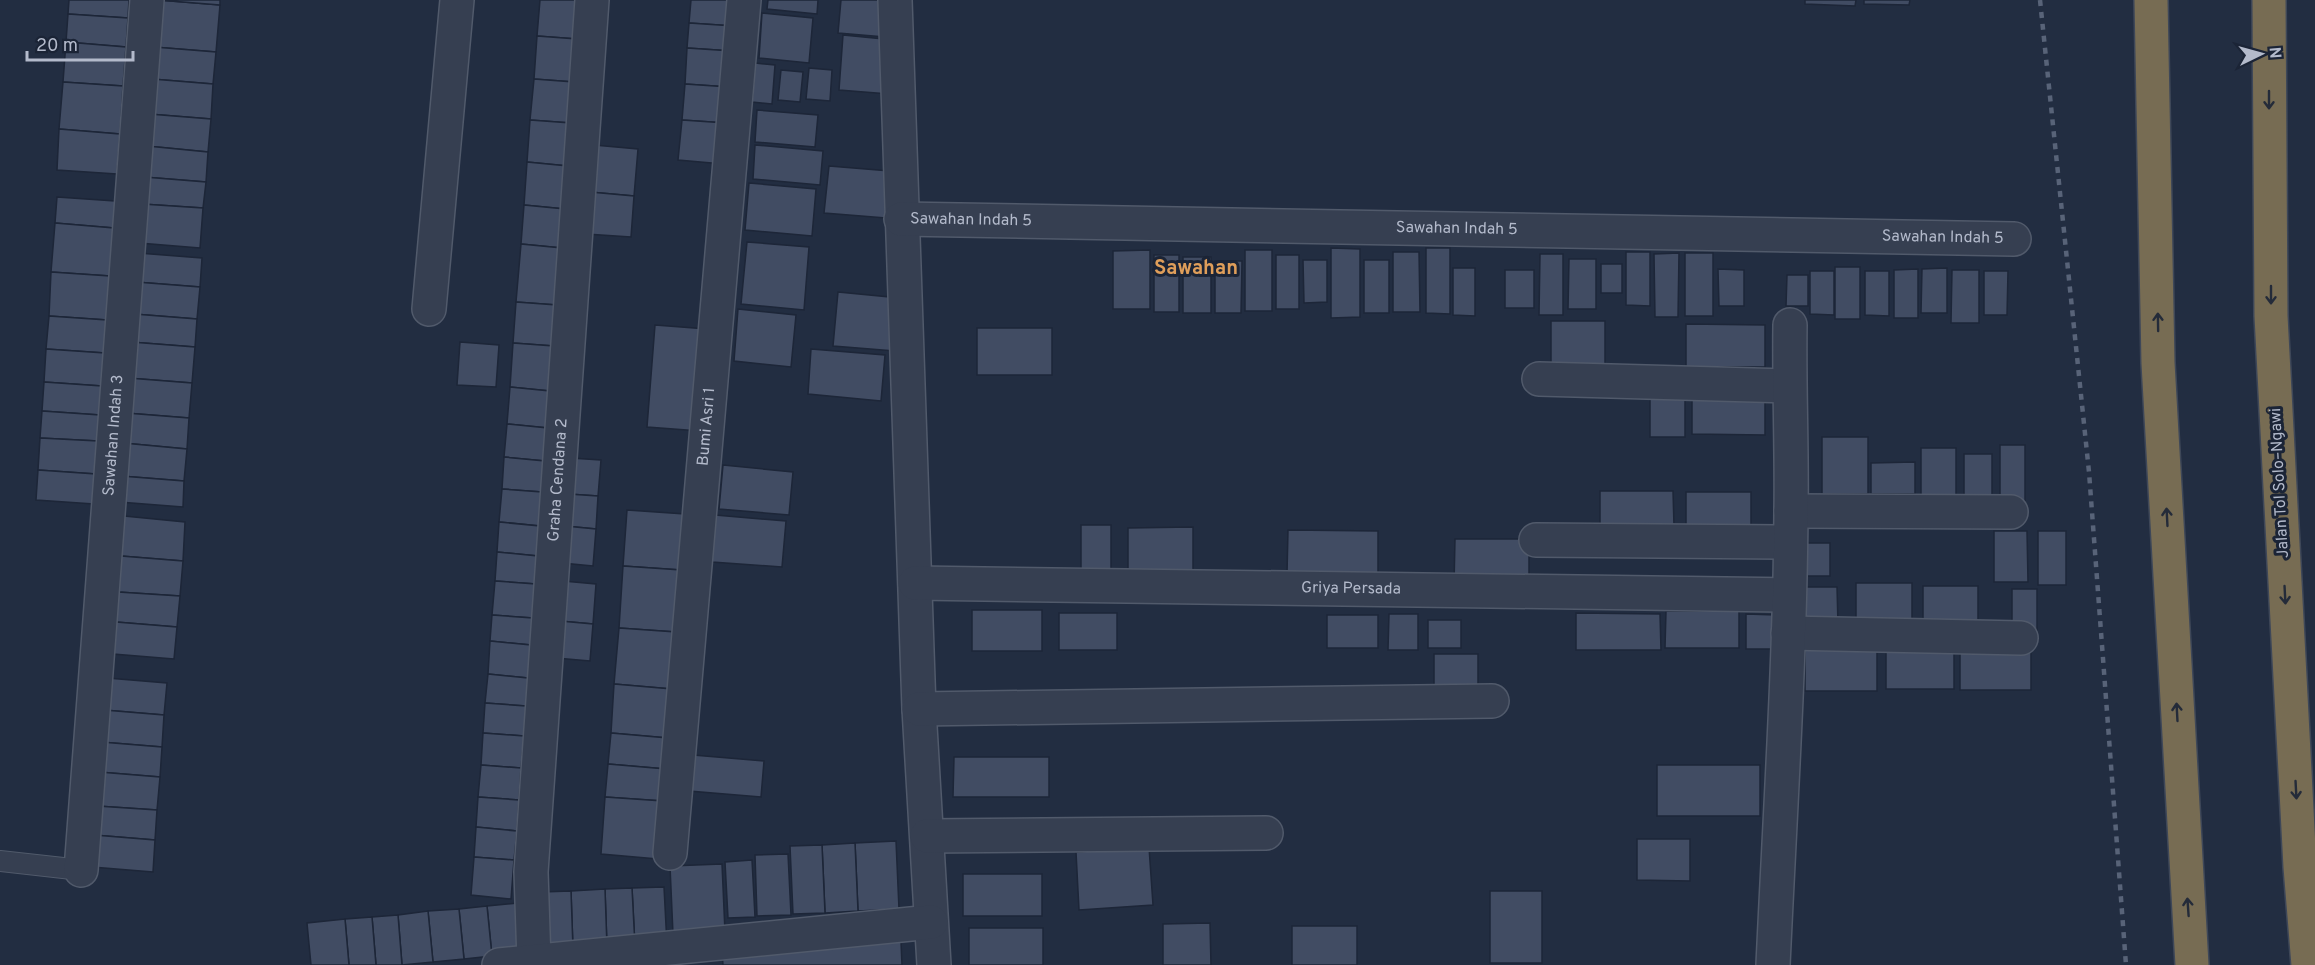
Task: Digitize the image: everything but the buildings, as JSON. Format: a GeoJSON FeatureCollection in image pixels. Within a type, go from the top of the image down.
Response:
{"type":"FeatureCollection","features":[{"type":"Feature","properties":{"kind":"highway"},"geometry":{"type":"LineString","coordinates":[[2151,0],[2158,363],[2192,965]]}},
{"type":"Feature","properties":{"kind":"highway","name":"Jalan Tol Solo–Ngawi"},"geometry":{"type":"LineString","coordinates":[[2269,0],[2271,316],[2307,965]]}},
{"type":"Feature","properties":{"kind":"street","name":"Sawahan Indah 3"},"geometry":{"type":"LineString","coordinates":[[81,870],[147,0]]}},
{"type":"Feature","properties":{"kind":"street"},"geometry":{"type":"LineString","coordinates":[[429,309],[457,0]]}},
{"type":"Feature","properties":{"kind":"street","name":"Graha Cendana 2"},"geometry":{"type":"LineString","coordinates":[[534,962],[531,872],[592,0]]}},
{"type":"Feature","properties":{"kind":"street","name":"Bumi Asri 1"},"geometry":{"type":"LineString","coordinates":[[670,853],[744,0]]}},
{"type":"Feature","properties":{"kind":"street"},"geometry":{"type":"LineString","coordinates":[[895,0],[919,709],[934,965]]}},
{"type":"Feature","properties":{"kind":"street","name":"Sawahan Indah 5"},"geometry":{"type":"LineString","coordinates":[[901,219],[2014,239]]}},
{"type":"Feature","properties":{"kind":"street"},"geometry":{"type":"LineString","coordinates":[[1773,965],[1791,526],[1790,325]]}},
{"type":"Feature","properties":{"kind":"street"},"geometry":{"type":"LineString","coordinates":[[1539,379],[1789,386]]}},
{"type":"Feature","properties":{"kind":"street"},"geometry":{"type":"LineString","coordinates":[[1536,540],[2011,512]]}},
{"type":"Feature","properties":{"kind":"street","name":"Griya Persada"},"geometry":{"type":"LineString","coordinates":[[915,583],[1789,595]]}},
{"type":"Feature","properties":{"kind":"street"},"geometry":{"type":"LineString","coordinates":[[1788,633],[2021,638]]}},
{"type":"Feature","properties":{"kind":"street"},"geometry":{"type":"LineString","coordinates":[[919,709],[1492,701]]}},
{"type":"Feature","properties":{"kind":"street"},"geometry":{"type":"LineString","coordinates":[[927,836],[1266,833]]}},
{"type":"Feature","properties":{"kind":"street"},"geometry":{"type":"LineString","coordinates":[[499,965],[931,922]]}},
{"type":"Feature","properties":{"kind":"lane"},"geometry":{"type":"LineString","coordinates":[[0,861],[81,870]]}},
{"type":"Feature","properties":{"kind":"railway"},"geometry":{"type":"LineString","coordinates":[[2040,0],[2089,472],[2126,965]]}},
{"type":"Feature","properties":{"kind":"district","name":"Sawahan"},"geometry":{"type":"Point","coordinates":[1196,269]}}]}
